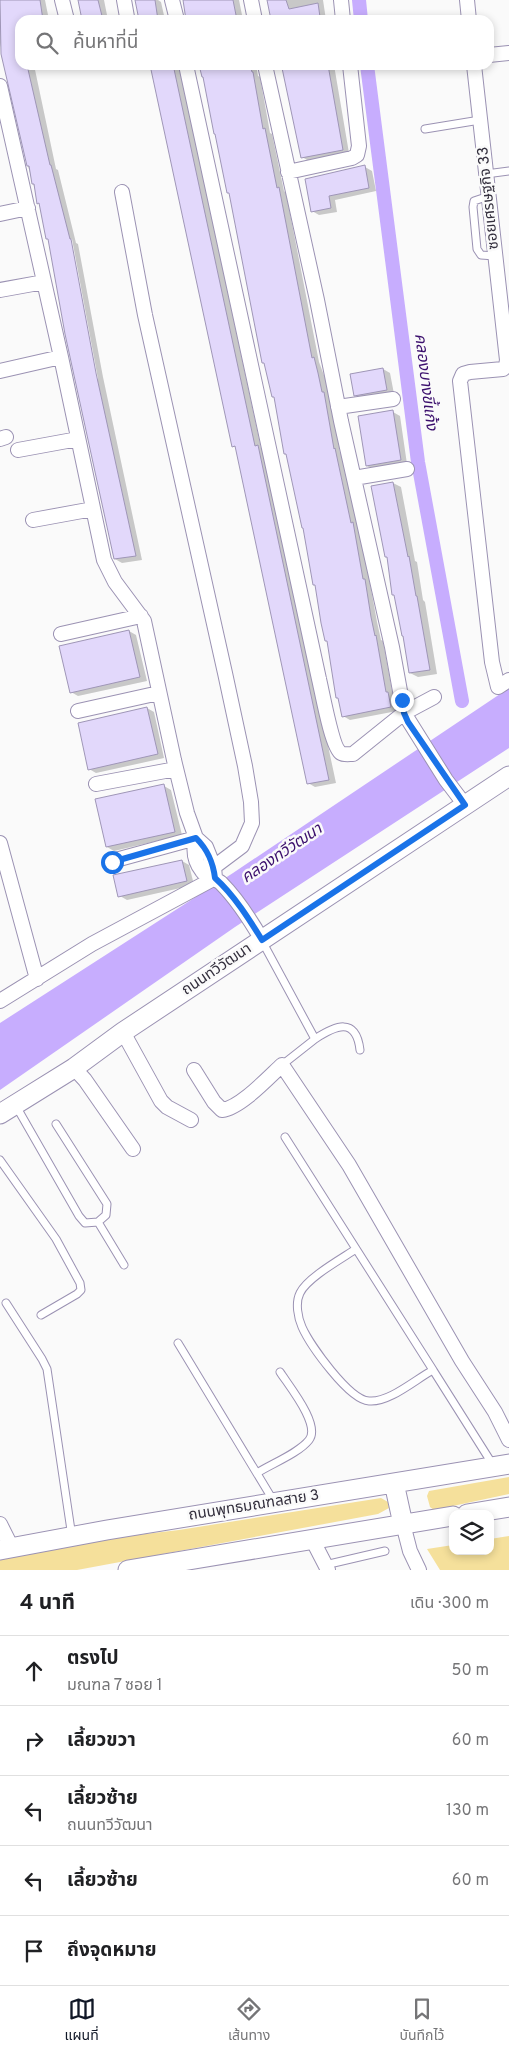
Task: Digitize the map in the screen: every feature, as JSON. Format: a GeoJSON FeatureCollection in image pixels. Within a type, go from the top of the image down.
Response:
{"type":"FeatureCollection","features":[{"type":"Feature","properties":{"kind":"main road","name":"ถนนทวีวัฒนา"},"geometry":{"type":"LineString","coordinates":[[7,1109],[74,1068],[123,1032],[509,776]]}},
{"type":"Feature","properties":{"kind":"main road","name":"ถนนพุทธมณฑลสาย 3"},"geometry":{"type":"LineString","coordinates":[[6,1549],[274,1502],[502,1465]]}},
{"type":"Feature","properties":{"kind":"main road"},"geometry":{"type":"LineString","coordinates":[[394,1483],[403,1524]]}},
{"type":"Feature","properties":{"kind":"main road"},"geometry":{"type":"LineString","coordinates":[[491,1510],[509,1507]]}},
{"type":"Feature","properties":{"kind":"main road"},"geometry":{"type":"LineString","coordinates":[[128,1570],[176,1566],[312,1539],[449,1517]]}},
{"type":"Feature","properties":{"kind":"street"},"geometry":{"type":"LineString","coordinates":[[62,0],[66,15]]}},
{"type":"Feature","properties":{"kind":"street"},"geometry":{"type":"LineString","coordinates":[[124,0],[127,15]]}},
{"type":"Feature","properties":{"kind":"street"},"geometry":{"type":"LineString","coordinates":[[172,0],[176,15]]}},
{"type":"Feature","properties":{"kind":"street"},"geometry":{"type":"LineString","coordinates":[[251,0],[254,15]]}},
{"type":"Feature","properties":{"kind":"street"},"geometry":{"type":"LineString","coordinates":[[341,0],[342,15]]}},
{"type":"Feature","properties":{"kind":"street"},"geometry":{"type":"LineString","coordinates":[[467,0],[468,15]]}},
{"type":"Feature","properties":{"kind":"street"},"geometry":{"type":"LineString","coordinates":[[494,54],[509,53]]}},
{"type":"Feature","properties":{"kind":"street"},"geometry":{"type":"LineString","coordinates":[[187,70],[319,679],[337,750],[341,753],[353,754],[404,713],[434,697]]}},
{"type":"Feature","properties":{"kind":"street"},"geometry":{"type":"LineString","coordinates":[[266,70],[317,300],[338,407],[392,647],[404,713],[446,780],[465,805]]}},
{"type":"Feature","properties":{"kind":"street"},"geometry":{"type":"LineString","coordinates":[[288,172],[352,158],[357,155],[359,146],[351,70]]}},
{"type":"Feature","properties":{"kind":"street","name":"ซอยเศรษฐกิจ 33"},"geometry":{"type":"LineString","coordinates":[[475,70],[507,360],[506,366],[503,369],[462,374],[460,381],[492,662],[498,687],[509,680]]}},
{"type":"Feature","properties":{"kind":"street"},"geometry":{"type":"LineString","coordinates":[[0,86],[6,136],[28,208],[104,560],[109,572],[141,616],[149,640],[176,769],[187,813],[196,838],[206,848],[217,877],[262,940]]}},
{"type":"Feature","properties":{"kind":"street"},"geometry":{"type":"LineString","coordinates":[[0,1000],[92,944],[217,877],[242,846],[252,823],[251,802],[245,766],[226,673],[145,315],[122,192]]}},
{"type":"Feature","properties":{"kind":"street"},"geometry":{"type":"LineString","coordinates":[[0,214],[28,208]]}},
{"type":"Feature","properties":{"kind":"street"},"geometry":{"type":"LineString","coordinates":[[0,290],[44,282]]}},
{"type":"Feature","properties":{"kind":"street"},"geometry":{"type":"LineString","coordinates":[[0,371],[61,357]]}},
{"type":"Feature","properties":{"kind":"street"},"geometry":{"type":"LineString","coordinates":[[338,407],[394,399]]}},
{"type":"Feature","properties":{"kind":"street"},"geometry":{"type":"LineString","coordinates":[[18,450],[78,439]]}},
{"type":"Feature","properties":{"kind":"street"},"geometry":{"type":"LineString","coordinates":[[354,478],[407,469]]}},
{"type":"Feature","properties":{"kind":"street"},"geometry":{"type":"LineString","coordinates":[[33,520],[93,509]]}},
{"type":"Feature","properties":{"kind":"street"},"geometry":{"type":"LineString","coordinates":[[61,634],[141,616]]}},
{"type":"Feature","properties":{"kind":"street"},"geometry":{"type":"LineString","coordinates":[[78,711],[159,693]]}},
{"type":"Feature","properties":{"kind":"street"},"geometry":{"type":"LineString","coordinates":[[96,784],[176,769]]}},
{"type":"Feature","properties":{"kind":"street"},"geometry":{"type":"LineString","coordinates":[[112,862],[196,838]]}},
{"type":"Feature","properties":{"kind":"street"},"geometry":{"type":"LineString","coordinates":[[0,843],[37,979]]}},
{"type":"Feature","properties":{"kind":"street"},"geometry":{"type":"LineString","coordinates":[[123,1032],[161,1101],[167,1107],[191,1120]]}},
{"type":"Feature","properties":{"kind":"street"},"geometry":{"type":"LineString","coordinates":[[194,1070],[214,1102],[222,1110],[230,1108],[240,1101],[282,1065],[350,1165],[410,1274],[495,1412],[509,1440]]}},
{"type":"Feature","properties":{"kind":"street"},"geometry":{"type":"LineString","coordinates":[[74,1068],[85,1080],[133,1149]]}},
{"type":"Feature","properties":{"kind":"street"},"geometry":{"type":"LineString","coordinates":[[0,1524],[6,1549]]}},
{"type":"Feature","properties":{"kind":"street"},"geometry":{"type":"LineString","coordinates":[[403,1524],[410,1551],[419,1570]]}},
{"type":"Feature","properties":{"kind":"street"},"geometry":{"type":"LineString","coordinates":[[312,1539],[326,1568]]}},
{"type":"Feature","properties":{"kind":"lane"},"geometry":{"type":"LineString","coordinates":[[425,129],[480,120]]}},
{"type":"Feature","properties":{"kind":"lane"},"geometry":{"type":"LineString","coordinates":[[486,174],[509,171]]}},
{"type":"Feature","properties":{"kind":"lane"},"geometry":{"type":"LineString","coordinates":[[262,940],[315,1040]]}},
{"type":"Feature","properties":{"kind":"lane"},"geometry":{"type":"LineString","coordinates":[[282,1065],[331,1030],[346,1027],[354,1030],[359,1037],[360,1050]]}},
{"type":"Feature","properties":{"kind":"lane"},"geometry":{"type":"LineString","coordinates":[[7,1109],[79,1216],[85,1223],[98,1222],[106,1215],[107,1204],[56,1124]]}},
{"type":"Feature","properties":{"kind":"lane"},"geometry":{"type":"LineString","coordinates":[[285,1137],[434,1370],[502,1465]]}},
{"type":"Feature","properties":{"kind":"lane"},"geometry":{"type":"LineString","coordinates":[[0,1160],[56,1239],[80,1283],[81,1290],[77,1294],[41,1316]]}},
{"type":"Feature","properties":{"kind":"lane"},"geometry":{"type":"LineString","coordinates":[[98,1222],[124,1265]]}},
{"type":"Feature","properties":{"kind":"lane"},"geometry":{"type":"LineString","coordinates":[[356,1249],[311,1280],[300,1292],[297,1304],[302,1326],[331,1370],[361,1400],[371,1402],[382,1399],[434,1370]]}},
{"type":"Feature","properties":{"kind":"lane"},"geometry":{"type":"LineString","coordinates":[[6,1303],[47,1369],[72,1537]]}},
{"type":"Feature","properties":{"kind":"lane"},"geometry":{"type":"LineString","coordinates":[[178,1343],[274,1502]]}},
{"type":"Feature","properties":{"kind":"lane"},"geometry":{"type":"LineString","coordinates":[[257,1473],[303,1447],[311,1439],[312,1431],[308,1416],[280,1372]]}},
{"type":"Feature","properties":{"kind":"lane"},"geometry":{"type":"LineString","coordinates":[[326,1568],[385,1551]]}},
{"type":"Feature","properties":{"kind":"shaded area"},"geometry":{"type":"Polygon","coordinates":[[[509,1477],[509,1494],[434,1510],[430,1507],[427,1496],[429,1491],[509,1477]]]}},
{"type":"Feature","properties":{"kind":"shaded area"},"geometry":{"type":"Polygon","coordinates":[[[381,1498],[388,1502],[389,1508],[378,1514],[77,1570],[0,1570],[0,1559],[111,1538],[179,1530],[381,1498]]]}},
{"type":"Feature","properties":{"kind":"shaded area"},"geometry":{"type":"Polygon","coordinates":[[[509,1536],[509,1570],[440,1570],[427,1549],[449,1546],[449,1555],[494,1555],[494,1538],[509,1536]]]}},
{"type":"Feature","properties":{"kind":"water","name":"คลองทวีวัฒนา"},"geometry":{"type":"Polygon","coordinates":[[[509,688],[509,748],[235,927],[0,1090],[0,1023],[233,873],[509,688]]]}},
{"type":"Feature","properties":{"kind":"building"},"geometry":{"type":"Polygon","coordinates":[[[0,0],[40,0],[42,15],[15,15],[15,70],[28,70],[50,165],[71,239],[96,373],[136,556],[114,559],[65,334],[48,239],[46,239],[29,166],[27,166],[1,54],[0,0]]]}},
{"type":"Feature","properties":{"kind":"building"},"geometry":{"type":"Polygon","coordinates":[[[78,0],[98,0],[102,15],[81,15],[78,0]]]}},
{"type":"Feature","properties":{"kind":"building"},"geometry":{"type":"Polygon","coordinates":[[[135,0],[155,0],[157,15],[138,15],[135,0]]]}},
{"type":"Feature","properties":{"kind":"building"},"geometry":{"type":"Polygon","coordinates":[[[183,0],[233,0],[236,15],[185,15],[183,0]]]}},
{"type":"Feature","properties":{"kind":"building"},"geometry":{"type":"Polygon","coordinates":[[[267,0],[286,0],[289,9],[318,3],[320,15],[270,15],[267,0]]]}},
{"type":"Feature","properties":{"kind":"building"},"geometry":{"type":"Polygon","coordinates":[[[151,70],[174,70],[255,446],[258,445],[329,780],[307,784],[235,446],[232,447],[151,70]]]}},
{"type":"Feature","properties":{"kind":"building"},"geometry":{"type":"Polygon","coordinates":[[[200,70],[251,70],[253,72],[263,129],[265,128],[277,188],[279,187],[312,358],[314,357],[322,392],[324,392],[334,449],[351,523],[353,522],[386,692],[388,692],[391,707],[342,717],[338,698],[336,698],[327,641],[325,641],[321,623],[303,528],[286,454],[284,454],[274,397],[272,397],[264,363],[262,363],[229,193],[227,193],[200,70]]]}},
{"type":"Feature","properties":{"kind":"building"},"geometry":{"type":"Polygon","coordinates":[[[282,70],[329,70],[343,150],[301,158],[282,70]]]}},
{"type":"Feature","properties":{"kind":"building"},"geometry":{"type":"Polygon","coordinates":[[[365,165],[369,188],[329,196],[331,208],[311,212],[305,179],[365,165]]]}},
{"type":"Feature","properties":{"kind":"building"},"geometry":{"type":"Polygon","coordinates":[[[383,368],[387,390],[354,396],[350,374],[383,368]]]}},
{"type":"Feature","properties":{"kind":"building"},"geometry":{"type":"Polygon","coordinates":[[[393,410],[401,460],[366,466],[358,416],[393,410]]]}},
{"type":"Feature","properties":{"kind":"building"},"geometry":{"type":"Polygon","coordinates":[[[393,482],[417,596],[430,670],[409,673],[403,636],[394,595],[392,595],[387,557],[385,557],[371,486],[393,482]]]}},
{"type":"Feature","properties":{"kind":"building"},"geometry":{"type":"Polygon","coordinates":[[[129,630],[140,677],[70,693],[59,646],[129,630]]]}},
{"type":"Feature","properties":{"kind":"building"},"geometry":{"type":"Polygon","coordinates":[[[147,707],[158,754],[88,770],[78,723],[147,707]]]}},
{"type":"Feature","properties":{"kind":"building"},"geometry":{"type":"Polygon","coordinates":[[[164,784],[175,832],[106,847],[95,799],[164,784]]]}},
{"type":"Feature","properties":{"kind":"building"},"geometry":{"type":"Polygon","coordinates":[[[182,860],[187,881],[118,897],[113,875],[182,860]]]}},
{"type":"Feature","properties":{"kind":"waterway","name":"คลองบางขี้แก้ง"},"geometry":{"type":"LineString","coordinates":[[359,0],[360,15]]}},
{"type":"Feature","properties":{"kind":"waterway","name":"คลองบางขี้แก้ง"},"geometry":{"type":"LineString","coordinates":[[368,70],[418,462],[462,701]]}},
{"type":"Feature","properties":{"kind":"route"},"geometry":{"type":"LineString","coordinates":[[112,862],[196,838],[206,848],[214,867],[215,878],[248,918],[262,940],[465,805],[446,780],[408,722],[402,700]]}}]}
